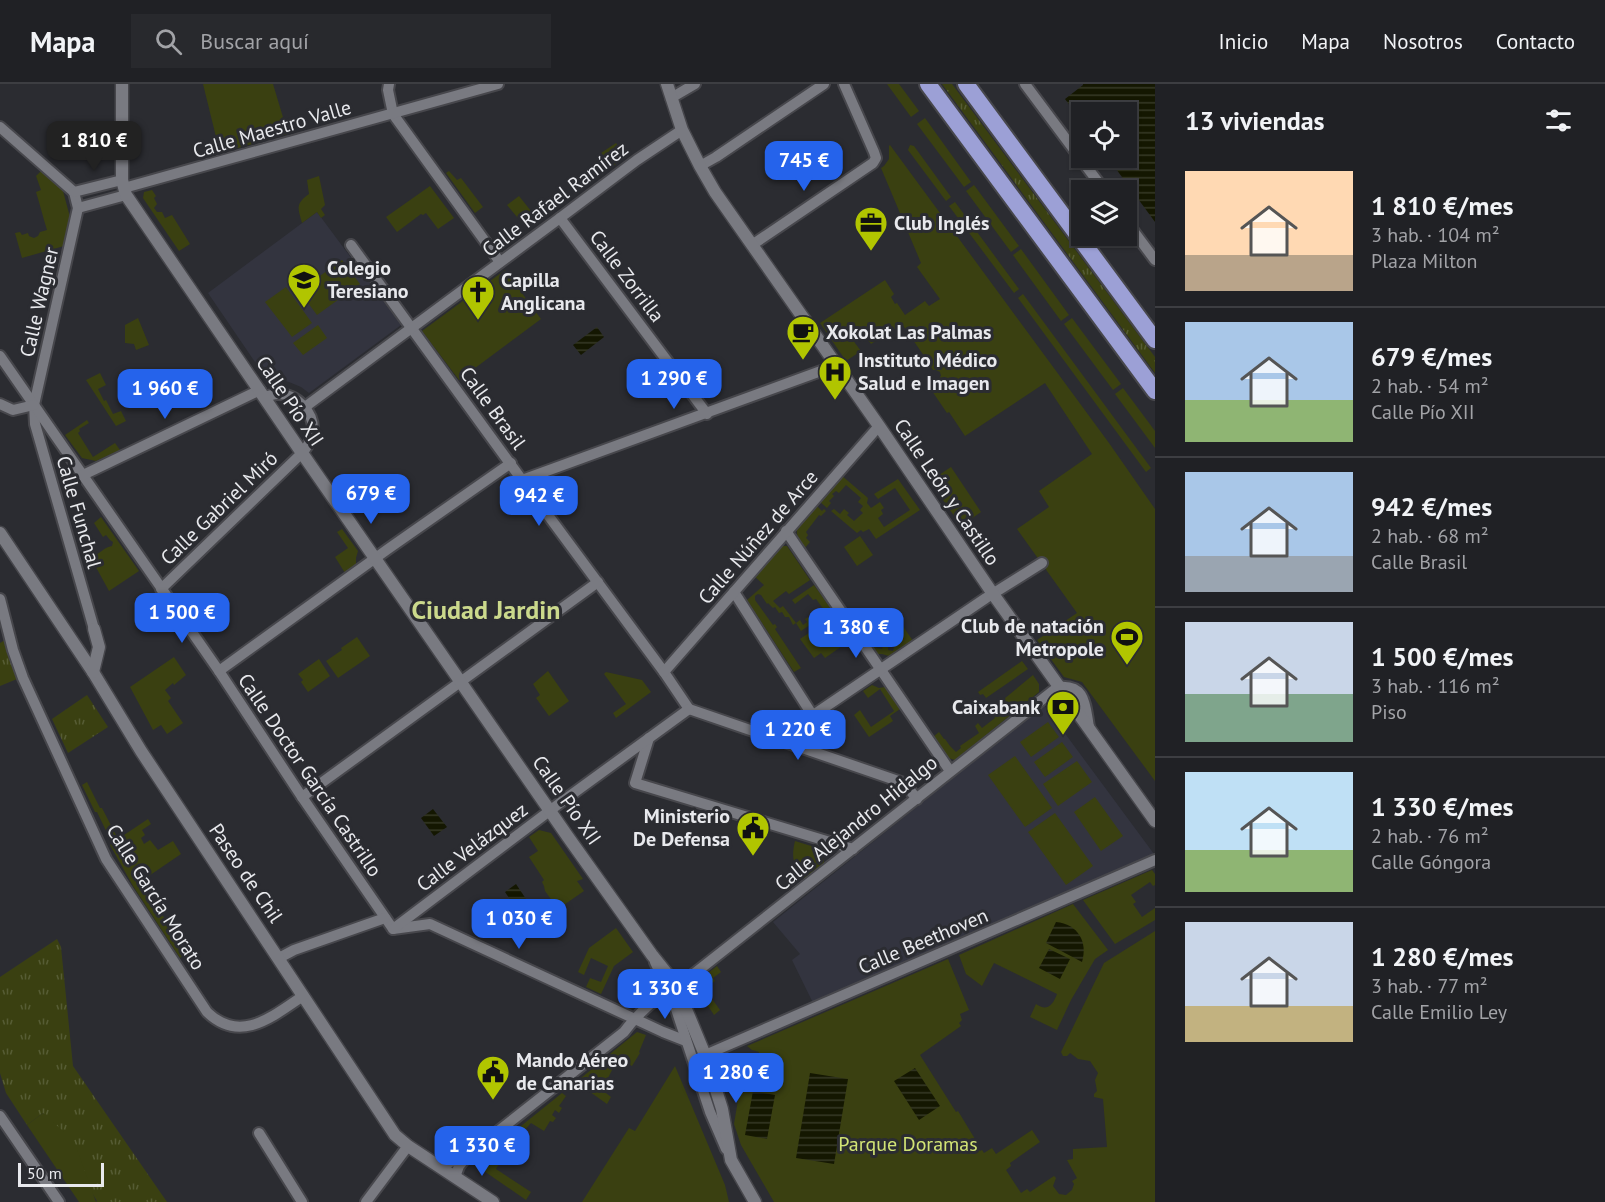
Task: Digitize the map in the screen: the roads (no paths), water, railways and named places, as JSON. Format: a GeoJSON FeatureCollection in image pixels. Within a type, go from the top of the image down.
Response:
{"type":"FeatureCollection","features":[{"type":"Feature","properties":{"kind":"highway"},"geometry":{"type":"LineString","coordinates":[[928,84],[1155,391]]}},
{"type":"Feature","properties":{"kind":"highway"},"geometry":{"type":"LineString","coordinates":[[966,84],[1155,340]]}},
{"type":"Feature","properties":{"kind":"street"},"geometry":{"type":"LineString","coordinates":[[122,84],[124,188]]}},
{"type":"Feature","properties":{"kind":"street"},"geometry":{"type":"LineString","coordinates":[[389,84],[393,114],[501,262]]}},
{"type":"Feature","properties":{"kind":"street","name":"Calle Maestro Valle"},"geometry":{"type":"LineString","coordinates":[[124,188],[498,84]]}},
{"type":"Feature","properties":{"kind":"street","name":"Calle León y Castillo"},"geometry":{"type":"LineString","coordinates":[[667,84],[682,130],[716,192],[993,594],[1155,821]]}},
{"type":"Feature","properties":{"kind":"street"},"geometry":{"type":"LineString","coordinates":[[671,98],[695,84]]}},
{"type":"Feature","properties":{"kind":"street"},"geometry":{"type":"LineString","coordinates":[[700,166],[824,84]]}},
{"type":"Feature","properties":{"kind":"street"},"geometry":{"type":"LineString","coordinates":[[752,245],[873,163],[876,158],[844,84]]}},
{"type":"Feature","properties":{"kind":"street"},"geometry":{"type":"LineString","coordinates":[[1025,84],[1097,180]]}},
{"type":"Feature","properties":{"kind":"street"},"geometry":{"type":"LineString","coordinates":[[0,127],[74,192],[78,208],[124,188]]}},
{"type":"Feature","properties":{"kind":"street","name":"Calle Rafael Ramírez"},"geometry":{"type":"LineString","coordinates":[[305,407],[637,160],[682,130]]}},
{"type":"Feature","properties":{"kind":"street"},"geometry":{"type":"LineString","coordinates":[[74,192],[124,188]]}},
{"type":"Feature","properties":{"kind":"street","name":"Calle Pío XII"},"geometry":{"type":"LineString","coordinates":[[124,188],[302,453],[672,988],[705,1056],[722,1109],[731,1160]]}},
{"type":"Feature","properties":{"kind":"street","name":"Calle Wagner"},"geometry":{"type":"LineString","coordinates":[[34,405],[78,208]]}},
{"type":"Feature","properties":{"kind":"street","name":"Calle Zorrilla"},"geometry":{"type":"LineString","coordinates":[[560,219],[707,414]]}},
{"type":"Feature","properties":{"kind":"street"},"geometry":{"type":"LineString","coordinates":[[1137,236],[1155,260]]}},
{"type":"Feature","properties":{"kind":"street","name":"Calle Brasil"},"geometry":{"type":"LineString","coordinates":[[351,244],[689,709]]}},
{"type":"Feature","properties":{"kind":"street","name":"Calle Doctor García Castrillo"},"geometry":{"type":"LineString","coordinates":[[0,356],[219,671],[393,929]]}},
{"type":"Feature","properties":{"kind":"street"},"geometry":{"type":"LineString","coordinates":[[522,480],[821,372],[836,364]]}},
{"type":"Feature","properties":{"kind":"street"},"geometry":{"type":"LineString","coordinates":[[83,475],[262,393],[294,398],[305,407],[311,418],[313,431],[302,453]]}},
{"type":"Feature","properties":{"kind":"street"},"geometry":{"type":"LineString","coordinates":[[0,404],[13,410],[34,405]]}},
{"type":"Feature","properties":{"kind":"street","name":"Calle Funchal"},"geometry":{"type":"LineString","coordinates":[[34,405],[35,424],[94,629]]}},
{"type":"Feature","properties":{"kind":"street","name":"Calle Núñez de Arce"},"geometry":{"type":"LineString","coordinates":[[664,672],[879,426]]}},
{"type":"Feature","properties":{"kind":"street","name":"Calle Gabriel Miró"},"geometry":{"type":"LineString","coordinates":[[161,589],[302,453]]}},
{"type":"Feature","properties":{"kind":"street"},"geometry":{"type":"LineString","coordinates":[[219,671],[511,463]]}},
{"type":"Feature","properties":{"kind":"street"},"geometry":{"type":"LineString","coordinates":[[786,531],[950,771]]}},
{"type":"Feature","properties":{"kind":"street","name":"Paseo de Chil"},"geometry":{"type":"LineString","coordinates":[[0,533],[395,1135],[493,1202]]}},
{"type":"Feature","properties":{"kind":"street"},"geometry":{"type":"LineString","coordinates":[[778,740],[1042,563]]}},
{"type":"Feature","properties":{"kind":"street"},"geometry":{"type":"LineString","coordinates":[[302,796],[598,582]]}},
{"type":"Feature","properties":{"kind":"street"},"geometry":{"type":"LineString","coordinates":[[734,592],[813,716]]}},
{"type":"Feature","properties":{"kind":"street","name":"Calle García Morato"},"geometry":{"type":"LineString","coordinates":[[0,599],[23,678],[106,859],[207,1012],[224,1024],[246,1027],[265,1021],[303,996]]}},
{"type":"Feature","properties":{"kind":"street"},"geometry":{"type":"LineString","coordinates":[[79,651],[92,642],[94,629]]}},
{"type":"Feature","properties":{"kind":"street"},"geometry":{"type":"LineString","coordinates":[[93,672],[99,647],[94,629]]}},
{"type":"Feature","properties":{"kind":"street","name":"Calle Alejandro Hidalgo"},"geometry":{"type":"LineString","coordinates":[[635,1018],[1058,687]]}},
{"type":"Feature","properties":{"kind":"street"},"geometry":{"type":"LineString","coordinates":[[689,709],[904,783],[917,799]]}},
{"type":"Feature","properties":{"kind":"street","name":"Calle Velázquez"},"geometry":{"type":"LineString","coordinates":[[393,929],[550,810],[689,709]]}},
{"type":"Feature","properties":{"kind":"street"},"geometry":{"type":"LineString","coordinates":[[649,738],[635,783],[853,849]]}},
{"type":"Feature","properties":{"kind":"street","name":"Calle Beethoven"},"geometry":{"type":"LineString","coordinates":[[705,1056],[1155,860]]}},
{"type":"Feature","properties":{"kind":"street"},"geometry":{"type":"LineString","coordinates":[[279,958],[294,950],[385,918]]}},
{"type":"Feature","properties":{"kind":"street"},"geometry":{"type":"LineString","coordinates":[[393,929],[430,924],[686,1041]]}},
{"type":"Feature","properties":{"kind":"street","name":"Calle Pío XII"},"geometry":{"type":"LineString","coordinates":[[672,988],[674,1004],[710,1112],[731,1160],[754,1202]]}},
{"type":"Feature","properties":{"kind":"street"},"geometry":{"type":"LineString","coordinates":[[455,1177],[459,1166],[468,1155],[624,1032],[635,1018]]}},
{"type":"Feature","properties":{"kind":"street"},"geometry":{"type":"LineString","coordinates":[[0,1116],[59,1202]]}},
{"type":"Feature","properties":{"kind":"street"},"geometry":{"type":"LineString","coordinates":[[259,1133],[302,1202]]}},
{"type":"Feature","properties":{"kind":"street"},"geometry":{"type":"LineString","coordinates":[[366,1202],[408,1146]]}},
{"type":"Feature","properties":{"kind":"street"},"geometry":{"type":"LineString","coordinates":[[433,1163],[446,1164],[468,1155]]}},
{"type":"Feature","properties":{"kind":"place","name":"Club Inglés"},"geometry":{"type":"Point","coordinates":[871,252]}},
{"type":"Feature","properties":{"kind":"place","name":"Colegio Teresiano"},"geometry":{"type":"Point","coordinates":[304,309]}},
{"type":"Feature","properties":{"kind":"place","name":"Capilla Anglicana"},"geometry":{"type":"Point","coordinates":[478,321]}},
{"type":"Feature","properties":{"kind":"place","name":"Xokolat Las Palmas"},"geometry":{"type":"Point","coordinates":[803,361]}},
{"type":"Feature","properties":{"kind":"place","name":"Instituto Médico Salud e Imagen"},"geometry":{"type":"Point","coordinates":[835,401]}},
{"type":"Feature","properties":{"kind":"place","name":"Club de natación Metropole"},"geometry":{"type":"Point","coordinates":[1127,666]}},
{"type":"Feature","properties":{"kind":"place","name":"Caixabank"},"geometry":{"type":"Point","coordinates":[1063,736]}},
{"type":"Feature","properties":{"kind":"place","name":"Ministerio De Defensa"},"geometry":{"type":"Point","coordinates":[753,857]}},
{"type":"Feature","properties":{"kind":"place","name":"Mando Aéreo de Canarias"},"geometry":{"type":"Point","coordinates":[493,1101]}},
{"type":"Feature","properties":{"kind":"district","name":"Ciudad Jardin"},"geometry":{"type":"Point","coordinates":[486,609]}},
{"type":"Feature","properties":{"kind":"park label","name":"Parque Doramas"},"geometry":{"type":"Point","coordinates":[908,1144]}}]}
